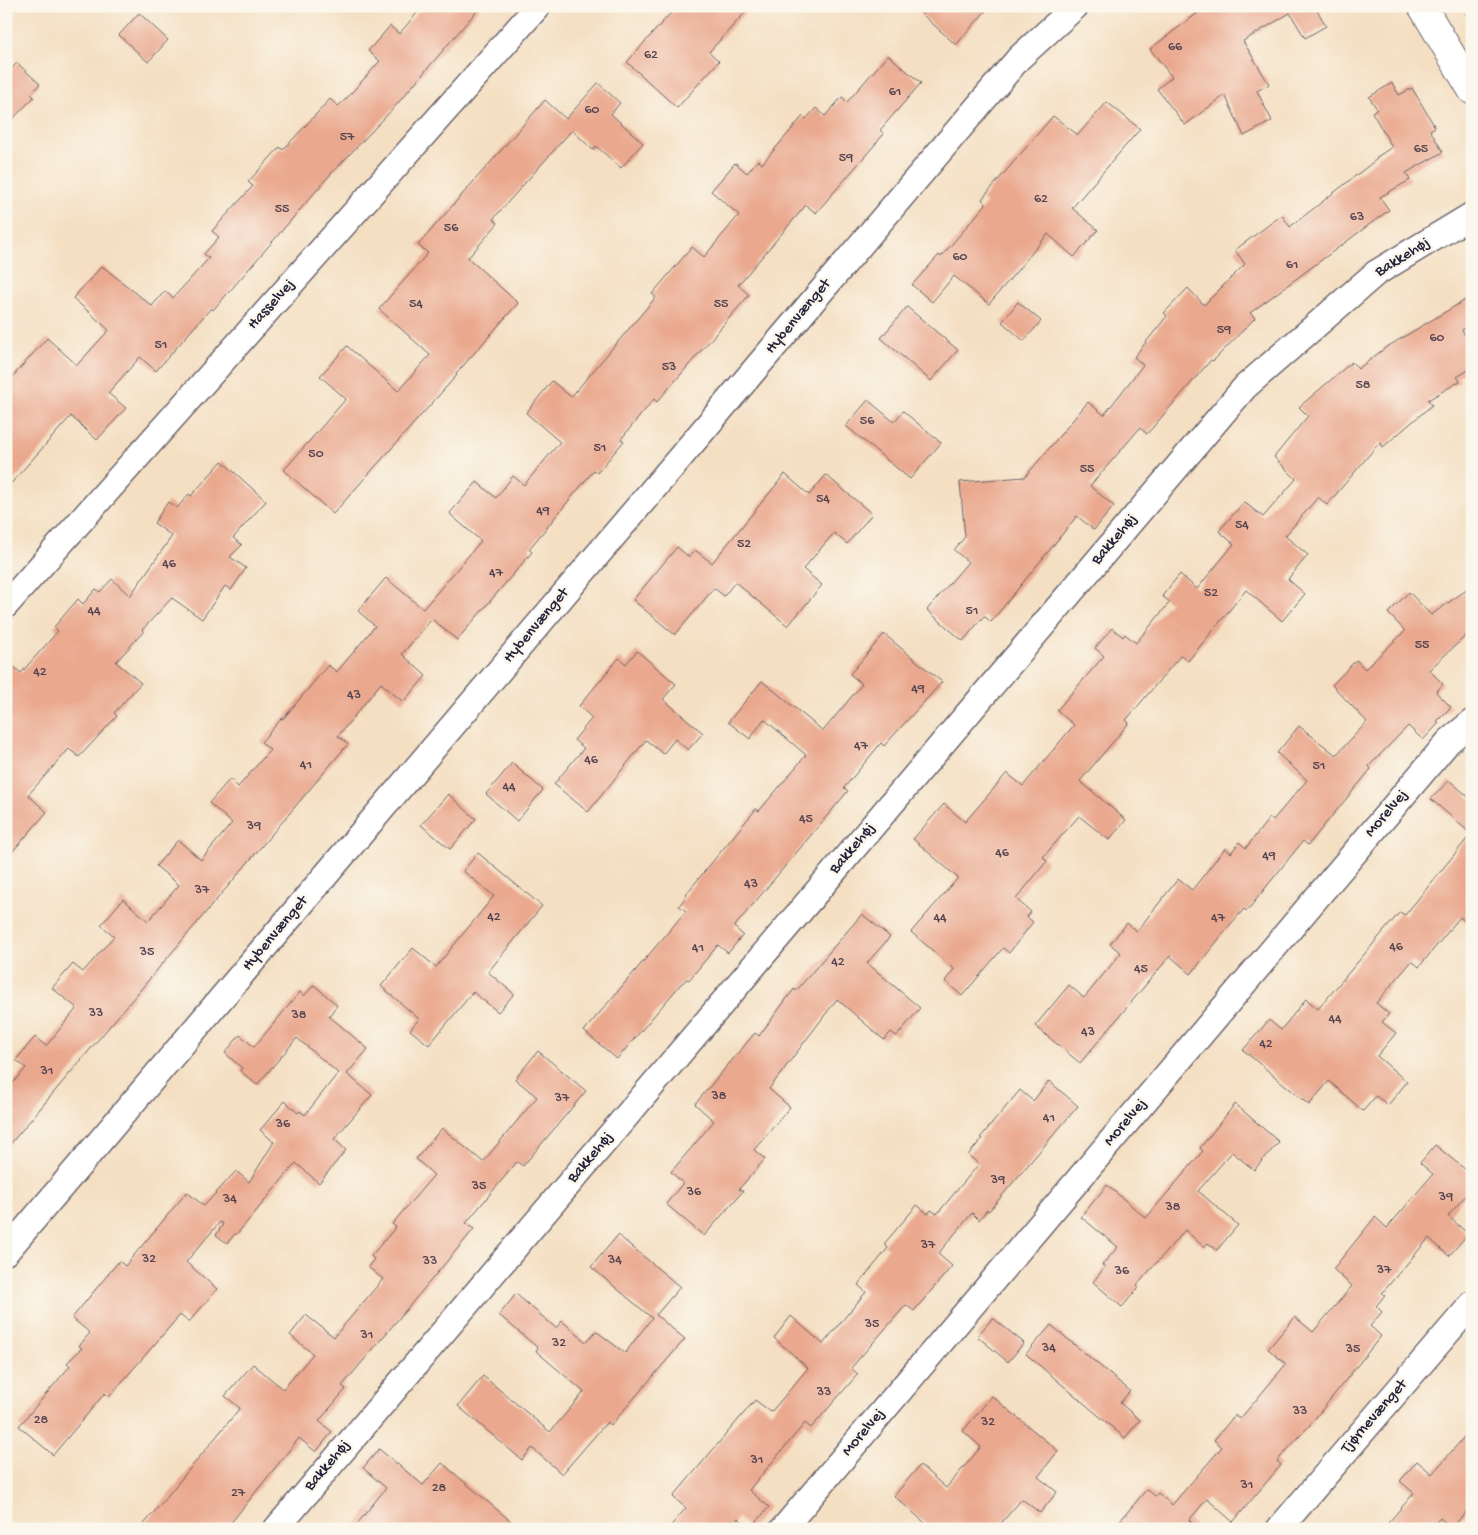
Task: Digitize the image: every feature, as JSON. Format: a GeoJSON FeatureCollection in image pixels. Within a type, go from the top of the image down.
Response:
{"type":"FeatureCollection","features":[{"type":"Feature","properties":{"kind":"street","name":"Hasselvej"},"geometry":{"type":"LineString","coordinates":[[6,604],[538,6]]}},
{"type":"Feature","properties":{"kind":"street","name":"Hybenvænget"},"geometry":{"type":"LineString","coordinates":[[6,1252],[1019,58],[1076,6]]}},
{"type":"Feature","properties":{"kind":"street"},"geometry":{"type":"LineString","coordinates":[[1422,6],[1472,90]]}},
{"type":"Feature","properties":{"kind":"street","name":"Bakkehøj"},"geometry":{"type":"LineString","coordinates":[[276,1529],[1245,387],[1376,273],[1472,215]]}},
{"type":"Feature","properties":{"kind":"street","name":"Morelvej"},"geometry":{"type":"LineString","coordinates":[[783,1529],[1449,741],[1472,722]]}},
{"type":"Feature","properties":{"kind":"street","name":"Tjørnevænget"},"geometry":{"type":"LineString","coordinates":[[1279,1529],[1472,1304]]}},
{"type":"Feature","properties":{"kind":"path"},"geometry":{"type":"LineString","coordinates":[[1463,6],[1472,20]]}},
{"type":"Feature","properties":{"kind":"building"},"geometry":{"type":"Polygon","coordinates":[[[423,6],[481,6],[391,111],[329,176],[213,310],[211,308],[156,371],[140,357],[108,393],[126,408],[97,440],[71,416],[6,489],[6,384],[47,338],[77,365],[109,330],[73,298],[102,266],[152,306],[165,291],[173,298],[209,258],[204,254],[219,237],[212,231],[253,186],[248,182],[280,147],[283,150],[330,99],[338,106],[345,100],[380,61],[368,51],[390,26],[399,34],[423,6]]]}},
{"type":"Feature","properties":{"kind":"building"},"geometry":{"type":"Polygon","coordinates":[[[677,6],[751,6],[709,52],[719,61],[677,108],[627,62],[677,6]]]}},
{"type":"Feature","properties":{"kind":"building"},"geometry":{"type":"Polygon","coordinates":[[[913,6],[990,6],[956,45],[913,6]]]}},
{"type":"Feature","properties":{"kind":"building"},"geometry":{"type":"Polygon","coordinates":[[[1207,6],[1315,6],[1326,26],[1305,38],[1290,13],[1243,41],[1269,84],[1257,91],[1272,121],[1244,136],[1225,95],[1185,125],[1157,89],[1172,77],[1150,49],[1207,6]]]}},
{"type":"Feature","properties":{"kind":"building"},"geometry":{"type":"Polygon","coordinates":[[[139,13],[168,40],[148,62],[119,35],[139,13]]]}},
{"type":"Feature","properties":{"kind":"building"},"geometry":{"type":"Polygon","coordinates":[[[888,55],[921,83],[880,130],[884,134],[816,213],[806,205],[738,285],[749,295],[657,402],[654,399],[621,439],[624,441],[597,473],[594,470],[529,549],[532,552],[457,640],[432,619],[402,654],[426,676],[403,702],[381,683],[338,736],[348,744],[6,1149],[6,1091],[26,1068],[16,1060],[35,1037],[46,1046],[77,1008],[52,988],[73,964],[83,972],[114,936],[101,925],[123,899],[148,921],[179,885],[156,866],[178,840],[201,860],[232,823],[209,803],[230,779],[238,787],[270,750],[261,742],[328,665],[337,672],[375,626],[358,611],[384,580],[386,578],[423,609],[481,541],[450,513],[477,482],[496,498],[513,476],[524,485],[560,442],[526,413],[552,381],[571,397],[656,297],[652,294],[692,247],[704,257],[739,215],[711,191],[735,163],[747,173],[758,160],[762,164],[803,116],[806,119],[816,108],[825,116],[842,97],[847,102],[888,55]]]}},
{"type":"Feature","properties":{"kind":"building"},"geometry":{"type":"Polygon","coordinates":[[[17,63],[40,84],[31,94],[34,97],[6,126],[6,71],[8,72],[17,63]]]}},
{"type":"Feature","properties":{"kind":"building"},"geometry":{"type":"Polygon","coordinates":[[[598,83],[620,103],[611,114],[643,143],[621,168],[596,146],[593,150],[572,130],[493,219],[498,223],[468,258],[518,303],[457,375],[333,514],[284,470],[346,399],[320,376],[347,346],[398,391],[430,355],[379,309],[428,253],[418,245],[545,100],[566,119],[598,83]]]}},
{"type":"Feature","properties":{"kind":"building"},"geometry":{"type":"Polygon","coordinates":[[[1392,83],[1399,95],[1412,88],[1435,127],[1430,130],[1443,152],[1406,173],[1410,180],[1380,197],[1389,210],[1250,313],[1255,318],[1213,361],[1211,360],[1147,434],[1140,428],[1090,486],[1114,506],[1094,530],[1077,516],[991,622],[984,616],[963,641],[927,610],[968,562],[954,550],[965,537],[960,482],[1025,477],[1088,402],[1104,415],[1143,365],[1134,357],[1167,316],[1164,313],[1188,288],[1204,305],[1245,264],[1235,250],[1282,215],[1290,227],[1392,147],[1372,112],[1377,109],[1369,97],[1392,83]]]}},
{"type":"Feature","properties":{"kind":"building"},"geometry":{"type":"Polygon","coordinates":[[[1107,102],[1140,129],[1072,208],[1098,230],[1074,257],[1048,234],[989,304],[954,276],[932,302],[912,285],[939,255],[941,257],[986,204],[982,199],[1053,116],[1078,135],[1107,102]]]}},
{"type":"Feature","properties":{"kind":"building"},"geometry":{"type":"Polygon","coordinates":[[[1472,296],[1472,324],[1462,330],[1472,346],[1472,368],[1457,377],[1460,381],[1428,400],[1432,405],[1383,447],[1380,442],[1327,505],[1318,497],[1285,536],[1308,555],[1288,579],[1305,594],[1282,621],[1246,590],[1188,661],[1181,655],[1126,720],[1129,723],[1080,781],[1126,820],[1109,840],[1079,816],[1043,857],[1047,861],[1016,899],[1031,912],[1027,917],[1033,922],[1009,953],[1003,948],[962,996],[945,981],[954,969],[911,932],[958,878],[913,839],[944,804],[965,822],[1007,773],[1023,786],[1074,725],[1057,710],[1104,656],[1095,648],[1112,628],[1123,637],[1125,634],[1136,643],[1170,602],[1162,596],[1180,574],[1197,589],[1234,544],[1219,531],[1244,502],[1263,517],[1296,479],[1274,457],[1308,416],[1299,407],[1352,362],[1358,369],[1385,348],[1472,296]]]}},
{"type":"Feature","properties":{"kind":"building"},"geometry":{"type":"Polygon","coordinates":[[[1018,302],[1041,321],[1024,341],[1002,322],[1018,302]]]}},
{"type":"Feature","properties":{"kind":"building"},"geometry":{"type":"Polygon","coordinates":[[[907,307],[958,350],[931,381],[881,338],[907,307]]]}},
{"type":"Feature","properties":{"kind":"building"},"geometry":{"type":"Polygon","coordinates":[[[868,400],[894,422],[903,411],[941,443],[910,479],[846,426],[868,400]]]}},
{"type":"Feature","properties":{"kind":"building"},"geometry":{"type":"Polygon","coordinates":[[[222,461],[266,501],[233,538],[242,545],[230,557],[246,568],[231,590],[225,586],[202,619],[172,598],[142,630],[144,631],[116,662],[141,683],[114,713],[117,716],[79,757],[69,749],[28,795],[47,812],[6,859],[6,660],[21,673],[58,631],[54,627],[78,599],[83,604],[96,589],[100,592],[112,579],[130,596],[172,536],[154,523],[168,502],[177,508],[189,494],[191,496],[222,461]]]}},
{"type":"Feature","properties":{"kind":"building"},"geometry":{"type":"Polygon","coordinates":[[[785,474],[809,495],[826,475],[872,514],[847,544],[834,533],[803,569],[822,585],[788,626],[735,582],[724,596],[714,588],[675,635],[633,600],[677,547],[689,557],[695,550],[712,563],[785,474]]]}},
{"type":"Feature","properties":{"kind":"building"},"geometry":{"type":"Polygon","coordinates":[[[1472,586],[1472,630],[1429,670],[1443,684],[1436,692],[1451,707],[1437,721],[1439,723],[1423,740],[1408,726],[1369,766],[1371,769],[1308,845],[1303,841],[1247,911],[1244,909],[1191,974],[1170,956],[1080,1063],[1035,1026],[1069,985],[1084,998],[1121,953],[1110,944],[1127,923],[1137,931],[1178,879],[1192,890],[1225,848],[1231,853],[1239,842],[1246,848],[1270,817],[1273,820],[1307,780],[1277,753],[1299,726],[1336,755],[1367,722],[1332,685],[1356,660],[1365,669],[1405,631],[1388,613],[1409,592],[1431,615],[1472,586]]]}},
{"type":"Feature","properties":{"kind":"building"},"geometry":{"type":"Polygon","coordinates":[[[884,634],[942,682],[884,746],[881,743],[844,788],[848,791],[734,927],[743,935],[728,953],[718,945],[689,980],[687,979],[681,984],[617,1059],[584,1031],[686,911],[679,906],[686,894],[756,809],[759,811],[806,755],[764,719],[750,739],[728,722],[762,681],[823,731],[862,684],[850,674],[884,634]]]}},
{"type":"Feature","properties":{"kind":"building"},"geometry":{"type":"Polygon","coordinates":[[[637,651],[676,684],[663,699],[703,733],[688,750],[675,739],[663,754],[646,740],[588,812],[554,784],[584,748],[574,740],[592,718],[579,706],[619,658],[626,664],[637,651]]]}},
{"type":"Feature","properties":{"kind":"building"},"geometry":{"type":"Polygon","coordinates":[[[512,763],[543,790],[517,821],[486,794],[512,763]]]}},
{"type":"Feature","properties":{"kind":"building"},"geometry":{"type":"Polygon","coordinates":[[[1449,780],[1472,800],[1472,927],[1460,917],[1419,967],[1412,961],[1376,1003],[1389,1014],[1382,1022],[1396,1033],[1377,1056],[1407,1082],[1388,1105],[1376,1096],[1363,1111],[1329,1081],[1309,1105],[1243,1050],[1269,1020],[1281,1030],[1306,999],[1318,1009],[1400,912],[1405,915],[1471,834],[1431,799],[1449,780]]]}},
{"type":"Feature","properties":{"kind":"building"},"geometry":{"type":"Polygon","coordinates":[[[448,794],[476,819],[450,849],[421,825],[448,794]]]}},
{"type":"Feature","properties":{"kind":"building"},"geometry":{"type":"Polygon","coordinates":[[[478,853],[542,906],[488,972],[514,994],[498,1012],[473,992],[429,1045],[410,1030],[419,1019],[381,986],[413,948],[436,967],[494,896],[463,871],[478,853]]]}},
{"type":"Feature","properties":{"kind":"building"},"geometry":{"type":"Polygon","coordinates":[[[862,914],[890,937],[867,963],[920,1008],[897,1036],[891,1032],[884,1040],[837,999],[769,1089],[790,1107],[754,1150],[765,1159],[739,1189],[743,1191],[704,1236],[666,1204],[683,1183],[671,1172],[714,1121],[695,1104],[755,1033],[759,1036],[794,989],[796,991],[862,914]]]}},
{"type":"Feature","properties":{"kind":"building"},"geometry":{"type":"Polygon","coordinates":[[[314,985],[337,1005],[329,1016],[368,1049],[347,1074],[372,1095],[334,1139],[346,1150],[319,1183],[296,1163],[237,1234],[227,1243],[216,1235],[223,1224],[220,1222],[186,1262],[217,1289],[189,1322],[180,1315],[109,1397],[105,1393],[53,1455],[19,1426],[70,1366],[67,1363],[82,1348],[79,1346],[90,1333],[72,1318],[119,1261],[125,1266],[187,1192],[204,1206],[236,1171],[249,1182],[274,1142],[260,1130],[285,1101],[298,1113],[300,1111],[305,1115],[338,1073],[297,1038],[257,1085],[240,1071],[242,1068],[225,1053],[240,1035],[254,1047],[300,992],[304,996],[314,985]]]}},
{"type":"Feature","properties":{"kind":"building"},"geometry":{"type":"Polygon","coordinates":[[[538,1051],[586,1091],[523,1166],[517,1162],[466,1223],[474,1229],[342,1386],[346,1389],[319,1421],[332,1432],[316,1452],[299,1438],[226,1529],[140,1529],[240,1408],[225,1396],[253,1364],[283,1389],[313,1354],[290,1335],[306,1315],[334,1337],[383,1279],[368,1267],[374,1259],[371,1256],[396,1227],[392,1224],[434,1175],[416,1159],[442,1128],[483,1162],[537,1097],[515,1079],[538,1051]]]}},
{"type":"Feature","properties":{"kind":"building"},"geometry":{"type":"Polygon","coordinates":[[[1049,1081],[1078,1106],[989,1211],[987,1210],[979,1220],[972,1213],[938,1254],[952,1266],[914,1311],[906,1305],[851,1368],[858,1374],[811,1428],[805,1423],[749,1490],[769,1507],[750,1529],[738,1518],[729,1529],[668,1529],[686,1508],[673,1497],[755,1400],[771,1412],[808,1368],[774,1338],[791,1316],[823,1344],[866,1292],[858,1285],[888,1248],[884,1244],[917,1205],[928,1214],[931,1210],[937,1214],[979,1164],[968,1155],[1020,1090],[1033,1101],[1049,1081]]]}},
{"type":"Feature","properties":{"kind":"building"},"geometry":{"type":"Polygon","coordinates":[[[1235,1104],[1279,1142],[1254,1170],[1232,1152],[1198,1191],[1238,1225],[1217,1250],[1208,1243],[1204,1247],[1185,1230],[1137,1285],[1139,1287],[1122,1307],[1093,1282],[1105,1267],[1102,1265],[1118,1247],[1081,1217],[1107,1185],[1146,1218],[1203,1151],[1200,1148],[1235,1104]]]}},
{"type":"Feature","properties":{"kind":"building"},"geometry":{"type":"Polygon","coordinates":[[[1435,1145],[1472,1175],[1472,1188],[1448,1216],[1468,1234],[1449,1256],[1429,1238],[1382,1293],[1385,1295],[1376,1306],[1382,1312],[1370,1326],[1381,1336],[1309,1426],[1277,1461],[1281,1465],[1233,1522],[1207,1499],[1189,1520],[1199,1529],[1113,1529],[1147,1489],[1155,1496],[1158,1493],[1172,1505],[1222,1447],[1214,1440],[1235,1415],[1240,1419],[1286,1364],[1268,1349],[1295,1317],[1313,1332],[1352,1286],[1333,1269],[1375,1217],[1387,1228],[1433,1174],[1420,1163],[1435,1145]]]}},
{"type":"Feature","properties":{"kind":"building"},"geometry":{"type":"Polygon","coordinates":[[[618,1235],[680,1287],[656,1315],[685,1339],[611,1425],[607,1422],[562,1474],[532,1448],[522,1460],[458,1406],[483,1376],[550,1432],[584,1392],[536,1351],[538,1348],[499,1315],[516,1294],[556,1328],[562,1321],[586,1342],[596,1331],[625,1353],[652,1318],[591,1267],[618,1235]]]}},
{"type":"Feature","properties":{"kind":"building"},"geometry":{"type":"Polygon","coordinates":[[[993,1318],[1024,1343],[1008,1362],[977,1336],[993,1318]]]}},
{"type":"Feature","properties":{"kind":"building"},"geometry":{"type":"Polygon","coordinates":[[[1051,1325],[1130,1391],[1120,1403],[1140,1420],[1125,1438],[1026,1354],[1051,1325]]]}},
{"type":"Feature","properties":{"kind":"building"},"geometry":{"type":"Polygon","coordinates":[[[992,1396],[1058,1451],[1038,1477],[1057,1492],[1040,1513],[1022,1499],[996,1529],[932,1529],[894,1496],[920,1465],[946,1488],[981,1447],[963,1431],[992,1396]]]}},
{"type":"Feature","properties":{"kind":"building"},"geometry":{"type":"Polygon","coordinates":[[[1472,1428],[1472,1505],[1452,1528],[1440,1518],[1430,1529],[1383,1529],[1414,1493],[1400,1481],[1417,1461],[1432,1474],[1472,1428]]]}},
{"type":"Feature","properties":{"kind":"building"},"geometry":{"type":"Polygon","coordinates":[[[379,1449],[423,1485],[442,1463],[520,1529],[353,1529],[386,1488],[363,1468],[379,1449]]]}}]}
